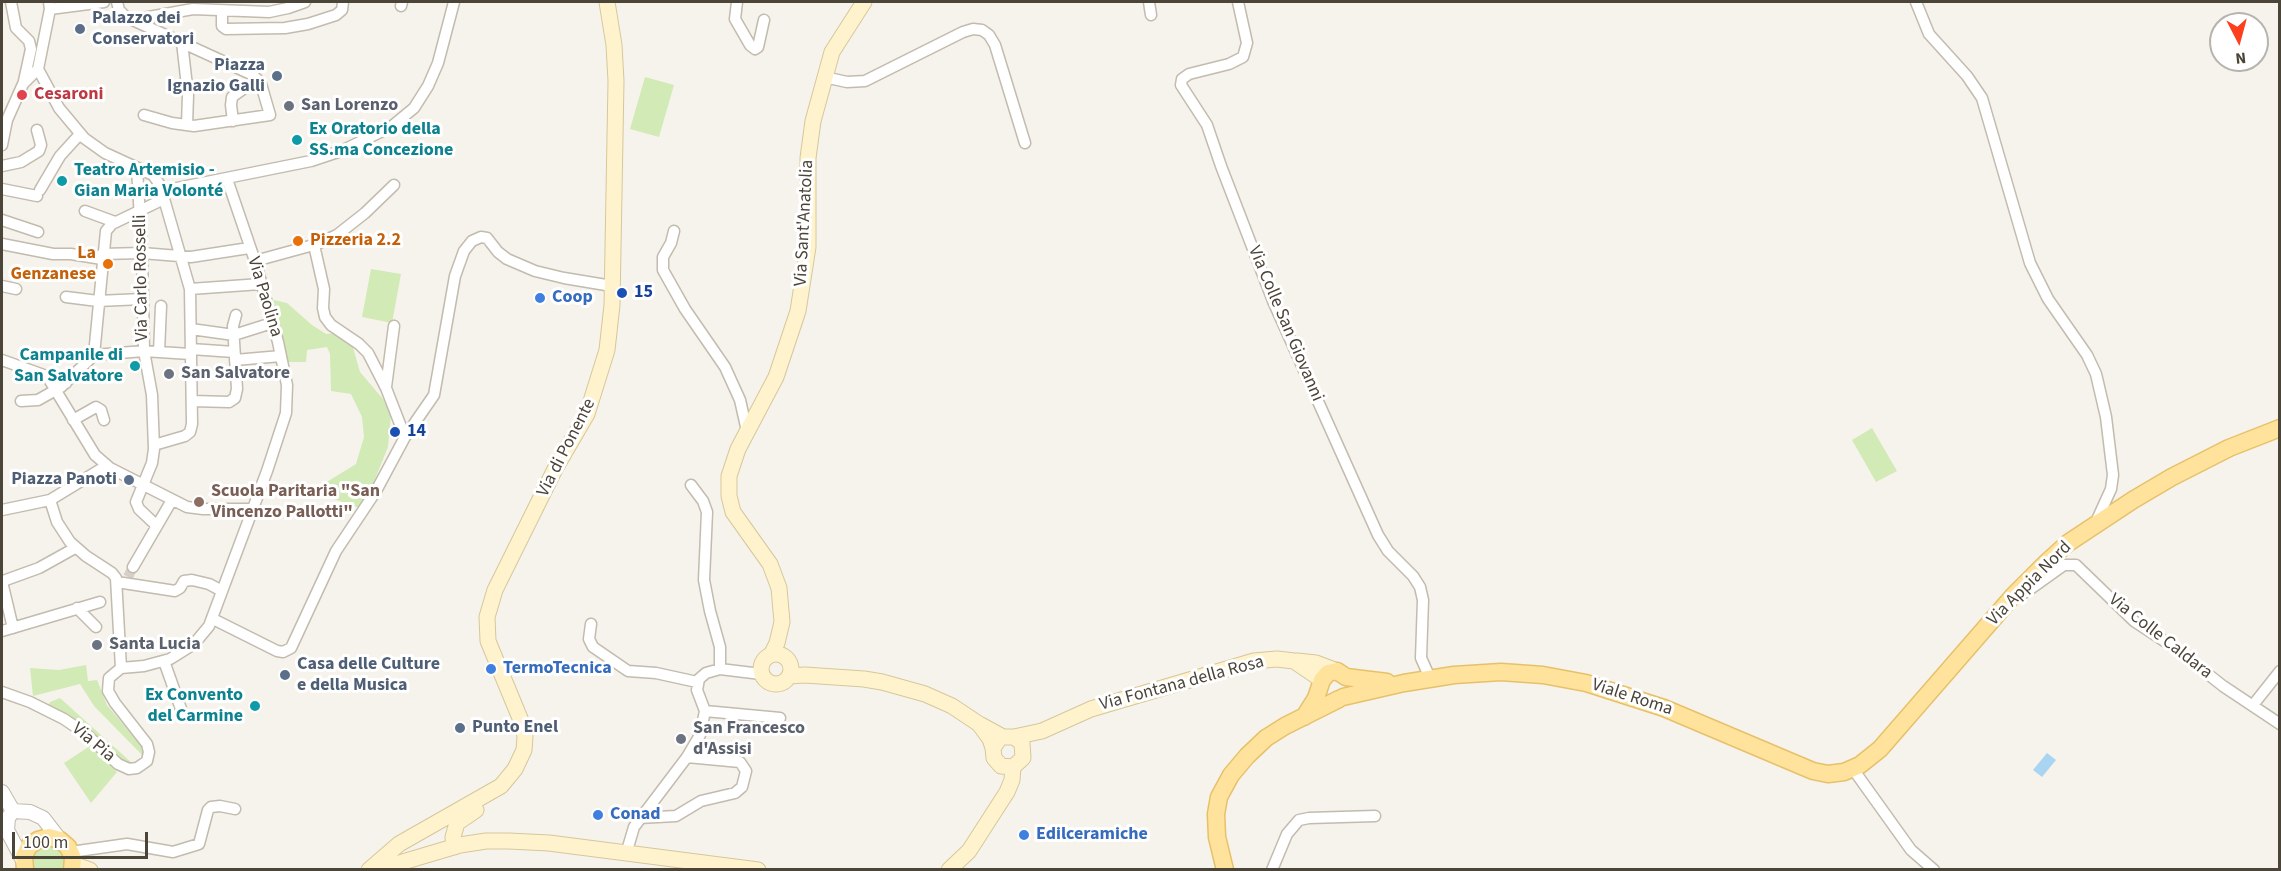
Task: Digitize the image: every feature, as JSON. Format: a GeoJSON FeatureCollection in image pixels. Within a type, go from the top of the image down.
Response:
{"type":"FeatureCollection","features":[{"type":"Feature","properties":{"kind":"main road","name":"Via di Ponente"},"geometry":{"type":"LineString","coordinates":[[369,870],[390,850],[503,784],[512,774],[525,743],[520,717],[488,642],[486,624],[495,590],[552,476],[591,406],[609,340],[616,74],[607,2]]}},
{"type":"Feature","properties":{"kind":"main road","name":"Via Sant'Anatolia"},"geometry":{"type":"LineString","coordinates":[[776,665],[782,622],[782,601],[770,564],[733,512],[730,504],[730,470],[747,431],[780,368],[800,304],[808,247],[810,143],[824,77],[835,46],[864,2]]}},
{"type":"Feature","properties":{"kind":"main road","name":"Via Appia Nord"},"geometry":{"type":"LineString","coordinates":[[1851,770],[1884,745],[2013,596],[2053,556],[2148,490],[2244,442],[2280,428]]}},
{"type":"Feature","properties":{"kind":"main road","name":"Via Fontana della Rosa"},"geometry":{"type":"LineString","coordinates":[[1003,740],[1042,731],[1085,711],[1235,665],[1261,660],[1294,661],[1316,663],[1342,674]]}},
{"type":"Feature","properties":{"kind":"main road"},"geometry":{"type":"LineString","coordinates":[[1294,661],[1321,683],[1326,696],[1341,698],[1348,690],[1342,674],[1328,673],[1321,683],[1317,698],[1304,717]]}},
{"type":"Feature","properties":{"kind":"main road"},"geometry":{"type":"LineString","coordinates":[[776,665],[806,675],[864,679],[905,687],[952,706],[979,724],[990,739],[1022,743],[1024,748],[1012,763],[1003,781],[999,802],[969,852],[949,870]]}},
{"type":"Feature","properties":{"kind":"main road","name":"Viale Roma"},"geometry":{"type":"LineString","coordinates":[[1225,870],[1215,820],[1219,797],[1240,763],[1266,738],[1341,698],[1430,678],[1508,672],[1579,681],[1672,711],[1815,772],[1832,774],[1851,770]]}},
{"type":"Feature","properties":{"kind":"main road","name":"Viale Roma"},"geometry":{"type":"LineString","coordinates":[[1342,674],[1404,683]]}},
{"type":"Feature","properties":{"kind":"main road","name":"Via Fontana della Rosa"},"geometry":{"type":"LineString","coordinates":[[1012,763],[1042,731]]}},
{"type":"Feature","properties":{"kind":"main road"},"geometry":{"type":"LineString","coordinates":[[1003,740],[994,758],[1012,763]]}},
{"type":"Feature","properties":{"kind":"main road","name":"Via di Ponente"},"geometry":{"type":"LineString","coordinates":[[454,847],[453,837],[457,823],[483,805],[491,793]]}},
{"type":"Feature","properties":{"kind":"main road"},"geometry":{"type":"LineString","coordinates":[[420,858],[430,825]]}},
{"type":"Feature","properties":{"kind":"main road"},"geometry":{"type":"LineString","coordinates":[[24,866],[29,846],[49,837],[71,861],[90,870]]}},
{"type":"Feature","properties":{"kind":"main road"},"geometry":{"type":"LineString","coordinates":[[376,870],[454,847],[486,841],[516,841],[758,870]]}},
{"type":"Feature","properties":{"kind":"street"},"geometry":{"type":"LineString","coordinates":[[2,145],[7,120],[23,84],[31,49],[27,40],[16,28],[11,2]]}},
{"type":"Feature","properties":{"kind":"street"},"geometry":{"type":"LineString","coordinates":[[23,84],[38,69],[49,5],[104,2]]}},
{"type":"Feature","properties":{"kind":"street"},"geometry":{"type":"LineString","coordinates":[[117,2],[121,13],[132,20],[250,73],[257,79],[270,115],[209,125],[163,122],[144,115]]}},
{"type":"Feature","properties":{"kind":"street"},"geometry":{"type":"LineString","coordinates":[[132,20],[187,10],[269,12],[283,10],[305,2]]}},
{"type":"Feature","properties":{"kind":"street"},"geometry":{"type":"LineString","coordinates":[[222,11],[222,26],[226,30],[285,28],[308,24],[336,15],[342,10],[343,2]]}},
{"type":"Feature","properties":{"kind":"street"},"geometry":{"type":"LineString","coordinates":[[94,355],[106,231],[115,222],[163,195],[324,157],[376,135],[403,119],[417,104],[434,72],[454,2]]}},
{"type":"Feature","properties":{"kind":"street"},"geometry":{"type":"LineString","coordinates":[[737,2],[735,19],[750,45],[755,49],[758,47],[764,20]]}},
{"type":"Feature","properties":{"kind":"street"},"geometry":{"type":"LineString","coordinates":[[1149,2],[1151,15]]}},
{"type":"Feature","properties":{"kind":"street","name":"Via Colle San Giovanni"},"geometry":{"type":"LineString","coordinates":[[1238,2],[1247,44],[1243,57],[1229,64],[1189,74],[1182,79],[1181,85],[1207,124],[1224,175],[1273,301],[1380,538],[1388,551],[1413,576],[1420,587],[1423,604],[1420,654],[1430,678]]}},
{"type":"Feature","properties":{"kind":"street"},"geometry":{"type":"LineString","coordinates":[[1916,2],[1929,34],[1967,76],[1982,98],[2030,263],[2048,299],[2084,351],[2096,374],[2104,406],[2113,478],[2110,493],[2095,525]]}},
{"type":"Feature","properties":{"kind":"street"},"geometry":{"type":"LineString","coordinates":[[824,77],[847,82],[865,81],[966,30],[982,30],[989,34],[993,41],[1025,143]]}},
{"type":"Feature","properties":{"kind":"street"},"geometry":{"type":"LineString","coordinates":[[182,42],[188,90],[186,125]]}},
{"type":"Feature","properties":{"kind":"street"},"geometry":{"type":"LineString","coordinates":[[38,69],[57,105],[80,134],[100,150],[155,177],[163,195],[190,289],[192,424],[189,434],[154,446]]}},
{"type":"Feature","properties":{"kind":"street"},"geometry":{"type":"LineString","coordinates":[[233,120],[232,97],[257,79]]}},
{"type":"Feature","properties":{"kind":"street"},"geometry":{"type":"LineString","coordinates":[[2,166],[21,162],[39,151],[41,145],[36,130]]}},
{"type":"Feature","properties":{"kind":"street"},"geometry":{"type":"LineString","coordinates":[[2,189],[38,193],[60,156],[80,134]]}},
{"type":"Feature","properties":{"kind":"street","name":"Via Carlo Rosselli"},"geometry":{"type":"LineString","coordinates":[[137,168],[144,351],[152,402],[154,446],[153,459],[142,486]]}},
{"type":"Feature","properties":{"kind":"street","name":"Via Paolina"},"geometry":{"type":"LineString","coordinates":[[121,668],[164,661],[194,644],[205,633],[213,619],[286,413],[287,385],[281,356],[231,178]]}},
{"type":"Feature","properties":{"kind":"street"},"geometry":{"type":"LineString","coordinates":[[255,261],[331,238],[344,230],[394,185]]}},
{"type":"Feature","properties":{"kind":"street"},"geometry":{"type":"LineString","coordinates":[[85,211],[115,222]]}},
{"type":"Feature","properties":{"kind":"street"},"geometry":{"type":"LineString","coordinates":[[2,220],[38,232]]}},
{"type":"Feature","properties":{"kind":"street"},"geometry":{"type":"LineString","coordinates":[[674,231],[671,243],[662,260],[664,274],[725,367],[740,400],[747,431]]}},
{"type":"Feature","properties":{"kind":"street"},"geometry":{"type":"LineString","coordinates":[[213,619],[277,651],[286,651],[292,646],[338,547],[376,491],[408,433],[435,395],[454,276],[467,247],[475,238],[487,238],[507,259],[535,271],[612,286]]}},
{"type":"Feature","properties":{"kind":"street"},"geometry":{"type":"LineString","coordinates":[[2,244],[53,254],[102,257],[142,254],[198,256],[249,248]]}},
{"type":"Feature","properties":{"kind":"street"},"geometry":{"type":"LineString","coordinates":[[314,245],[324,289],[325,317],[334,328],[365,350],[408,433]]}},
{"type":"Feature","properties":{"kind":"street"},"geometry":{"type":"LineString","coordinates":[[190,289],[261,284]]}},
{"type":"Feature","properties":{"kind":"street"},"geometry":{"type":"LineString","coordinates":[[2,286],[16,289]]}},
{"type":"Feature","properties":{"kind":"street"},"geometry":{"type":"LineString","coordinates":[[66,297],[98,301],[142,299]]}},
{"type":"Feature","properties":{"kind":"street"},"geometry":{"type":"LineString","coordinates":[[159,352],[161,306]]}},
{"type":"Feature","properties":{"kind":"street"},"geometry":{"type":"LineString","coordinates":[[192,400],[226,402],[235,398],[237,389],[233,323],[236,315]]}},
{"type":"Feature","properties":{"kind":"street"},"geometry":{"type":"LineString","coordinates":[[190,329],[234,335],[272,323]]}},
{"type":"Feature","properties":{"kind":"street"},"geometry":{"type":"LineString","coordinates":[[386,388],[394,326]]}},
{"type":"Feature","properties":{"kind":"street"},"geometry":{"type":"LineString","coordinates":[[21,401],[38,400],[54,391],[66,383],[94,355],[144,351],[190,351],[234,356],[281,356]]}},
{"type":"Feature","properties":{"kind":"street"},"geometry":{"type":"LineString","coordinates":[[2,360],[66,383]]}},
{"type":"Feature","properties":{"kind":"street"},"geometry":{"type":"LineString","coordinates":[[46,376],[95,456],[106,466],[172,501],[196,508],[253,509]]}},
{"type":"Feature","properties":{"kind":"street"},"geometry":{"type":"LineString","coordinates":[[73,420],[96,407],[101,410],[104,420]]}},
{"type":"Feature","properties":{"kind":"street"},"geometry":{"type":"LineString","coordinates":[[2,510],[50,500],[106,466]]}},
{"type":"Feature","properties":{"kind":"street"},"geometry":{"type":"LineString","coordinates":[[691,485],[703,501],[706,512],[704,576],[708,604],[720,647],[720,669]]}},
{"type":"Feature","properties":{"kind":"street"},"geometry":{"type":"LineString","coordinates":[[142,486],[136,504],[157,526]]}},
{"type":"Feature","properties":{"kind":"street"},"geometry":{"type":"LineString","coordinates":[[50,500],[59,526],[75,548],[112,573],[175,591],[179,590],[184,581],[191,580],[209,584],[222,591]]}},
{"type":"Feature","properties":{"kind":"street"},"geometry":{"type":"LineString","coordinates":[[121,668],[118,625],[126,577],[172,501]]}},
{"type":"Feature","properties":{"kind":"street"},"geometry":{"type":"LineString","coordinates":[[13,628],[3,581],[39,568],[75,548]]}},
{"type":"Feature","properties":{"kind":"street","name":"Via Colle Caldara"},"geometry":{"type":"LineString","coordinates":[[2013,596],[2029,590],[2064,565],[2076,565],[2134,621],[2172,646],[2223,686],[2280,724]]}},
{"type":"Feature","properties":{"kind":"street"},"geometry":{"type":"LineString","coordinates":[[2,631],[100,602]]}},
{"type":"Feature","properties":{"kind":"street"},"geometry":{"type":"LineString","coordinates":[[77,608],[96,627]]}},
{"type":"Feature","properties":{"kind":"street"},"geometry":{"type":"LineString","coordinates":[[591,624],[590,639],[593,647],[628,671],[657,673],[697,682]]}},
{"type":"Feature","properties":{"kind":"street"},"geometry":{"type":"LineString","coordinates":[[164,661],[181,709]]}},
{"type":"Feature","properties":{"kind":"street"},"geometry":{"type":"LineString","coordinates":[[697,682],[706,673],[720,669],[745,671],[776,665]]}},
{"type":"Feature","properties":{"kind":"street","name":"Via Pia"},"geometry":{"type":"LineString","coordinates":[[2,692],[30,702],[68,721],[86,734],[118,764],[129,769],[138,768],[147,761],[149,752],[147,744],[111,697],[108,685],[109,678],[121,668]]}},
{"type":"Feature","properties":{"kind":"street"},"geometry":{"type":"LineString","coordinates":[[2253,705],[2280,671]]}},
{"type":"Feature","properties":{"kind":"street"},"geometry":{"type":"LineString","coordinates":[[626,854],[632,832],[639,818],[687,757],[700,735],[705,711],[697,682]]}},
{"type":"Feature","properties":{"kind":"street"},"geometry":{"type":"LineString","coordinates":[[705,711],[780,718]]}},
{"type":"Feature","properties":{"kind":"street"},"geometry":{"type":"LineString","coordinates":[[639,818],[676,816],[702,801],[735,793],[742,787],[746,771],[740,762],[687,757]]}},
{"type":"Feature","properties":{"kind":"street"},"geometry":{"type":"LineString","coordinates":[[1851,770],[1911,850],[1934,870]]}},
{"type":"Feature","properties":{"kind":"street"},"geometry":{"type":"LineString","coordinates":[[2,792],[13,811]]}},
{"type":"Feature","properties":{"kind":"street"},"geometry":{"type":"LineString","coordinates":[[13,811],[30,812],[44,818],[71,861],[131,844],[173,852],[199,844],[208,810],[211,807],[235,809]]}},
{"type":"Feature","properties":{"kind":"street"},"geometry":{"type":"LineString","coordinates":[[13,811],[8,818],[7,830],[24,866]]}},
{"type":"Feature","properties":{"kind":"street"},"geometry":{"type":"LineString","coordinates":[[1272,870],[1285,837],[1299,820],[1375,816]]}},
{"type":"Feature","properties":{"kind":"green space"},"geometry":{"type":"Polygon","coordinates":[[[645,77],[674,85],[659,137],[630,129],[645,77]]]}},
{"type":"Feature","properties":{"kind":"green space"},"geometry":{"type":"Polygon","coordinates":[[[371,269],[401,274],[392,323],[362,317],[371,269]]]}},
{"type":"Feature","properties":{"kind":"green space"},"geometry":{"type":"Polygon","coordinates":[[[269,299],[287,303],[326,334],[335,333],[352,344],[360,372],[383,399],[391,415],[388,447],[371,489],[359,508],[312,491],[356,464],[364,437],[362,417],[351,394],[331,391],[330,354],[327,347],[307,350],[306,362],[287,362],[269,299]]]}},
{"type":"Feature","properties":{"kind":"green space"},"geometry":{"type":"Polygon","coordinates":[[[1872,428],[1897,471],[1876,482],[1852,440],[1872,428]]]}},
{"type":"Feature","properties":{"kind":"green space"},"geometry":{"type":"Polygon","coordinates":[[[86,665],[88,681],[97,680],[107,705],[141,746],[143,756],[94,706],[80,684],[33,696],[30,668],[59,670],[86,665]]]}},
{"type":"Feature","properties":{"kind":"green space"},"geometry":{"type":"Polygon","coordinates":[[[60,698],[132,763],[121,762],[89,730],[71,717],[52,710],[48,706],[50,702],[60,698]]]}},
{"type":"Feature","properties":{"kind":"green space"},"geometry":{"type":"Polygon","coordinates":[[[90,746],[117,772],[91,803],[64,763],[90,746]]]}},
{"type":"Feature","properties":{"kind":"green space"},"geometry":{"type":"Polygon","coordinates":[[[52,844],[66,856],[66,869],[32,869],[32,854],[35,849],[52,844]]]}},
{"type":"Feature","properties":{"kind":"water"},"geometry":{"type":"Polygon","coordinates":[[[2047,753],[2056,760],[2042,777],[2033,770],[2047,753]]]}},
{"type":"Feature","properties":{"kind":"tunnel"},"geometry":{"type":"LineString","coordinates":[[128,577],[133,567]]}},
{"type":"Feature","properties":{"kind":"place","name":"Palazzo dei Conservatori"},"geometry":{"type":"Point","coordinates":[80,29]}},
{"type":"Feature","properties":{"kind":"place","name":"Piazza Ignazio Galli"},"geometry":{"type":"Point","coordinates":[277,76]}},
{"type":"Feature","properties":{"kind":"place","name":"Cesaroni"},"geometry":{"type":"Point","coordinates":[22,95]}},
{"type":"Feature","properties":{"kind":"place","name":"San Lorenzo"},"geometry":{"type":"Point","coordinates":[289,106]}},
{"type":"Feature","properties":{"kind":"place","name":"Ex Oratorio della SS.ma Concezione"},"geometry":{"type":"Point","coordinates":[297,140]}},
{"type":"Feature","properties":{"kind":"place","name":"Teatro Artemisio - Gian Maria Volonté"},"geometry":{"type":"Point","coordinates":[62,181]}},
{"type":"Feature","properties":{"kind":"place","name":"Pizzeria 2.2"},"geometry":{"type":"Point","coordinates":[298,241]}},
{"type":"Feature","properties":{"kind":"place","name":"La Genzanese"},"geometry":{"type":"Point","coordinates":[108,264]}},
{"type":"Feature","properties":{"kind":"place","name":"15"},"geometry":{"type":"Point","coordinates":[622,293]}},
{"type":"Feature","properties":{"kind":"place","name":"Coop"},"geometry":{"type":"Point","coordinates":[540,298]}},
{"type":"Feature","properties":{"kind":"place","name":"Campanile di San Salvatore"},"geometry":{"type":"Point","coordinates":[135,366]}},
{"type":"Feature","properties":{"kind":"place","name":"San Salvatore"},"geometry":{"type":"Point","coordinates":[169,374]}},
{"type":"Feature","properties":{"kind":"place","name":"14"},"geometry":{"type":"Point","coordinates":[395,432]}},
{"type":"Feature","properties":{"kind":"place","name":"Piazza Panoti"},"geometry":{"type":"Point","coordinates":[129,480]}},
{"type":"Feature","properties":{"kind":"place","name":"Scuola Paritaria \"San Vincenzo Pallotti\""},"geometry":{"type":"Point","coordinates":[199,502]}},
{"type":"Feature","properties":{"kind":"place","name":"Santa Lucia"},"geometry":{"type":"Point","coordinates":[97,645]}},
{"type":"Feature","properties":{"kind":"place","name":"TermoTecnica"},"geometry":{"type":"Point","coordinates":[491,669]}},
{"type":"Feature","properties":{"kind":"place","name":"Casa delle Culture e della Musica"},"geometry":{"type":"Point","coordinates":[285,675]}},
{"type":"Feature","properties":{"kind":"place","name":"Ex Convento del Carmine"},"geometry":{"type":"Point","coordinates":[255,706]}},
{"type":"Feature","properties":{"kind":"place","name":"Punto Enel"},"geometry":{"type":"Point","coordinates":[460,728]}},
{"type":"Feature","properties":{"kind":"place","name":"San Francesco d'Assisi"},"geometry":{"type":"Point","coordinates":[681,739]}},
{"type":"Feature","properties":{"kind":"place","name":"Conad"},"geometry":{"type":"Point","coordinates":[598,815]}},
{"type":"Feature","properties":{"kind":"place","name":"Edilceramiche"},"geometry":{"type":"Point","coordinates":[1024,835]}}]}
